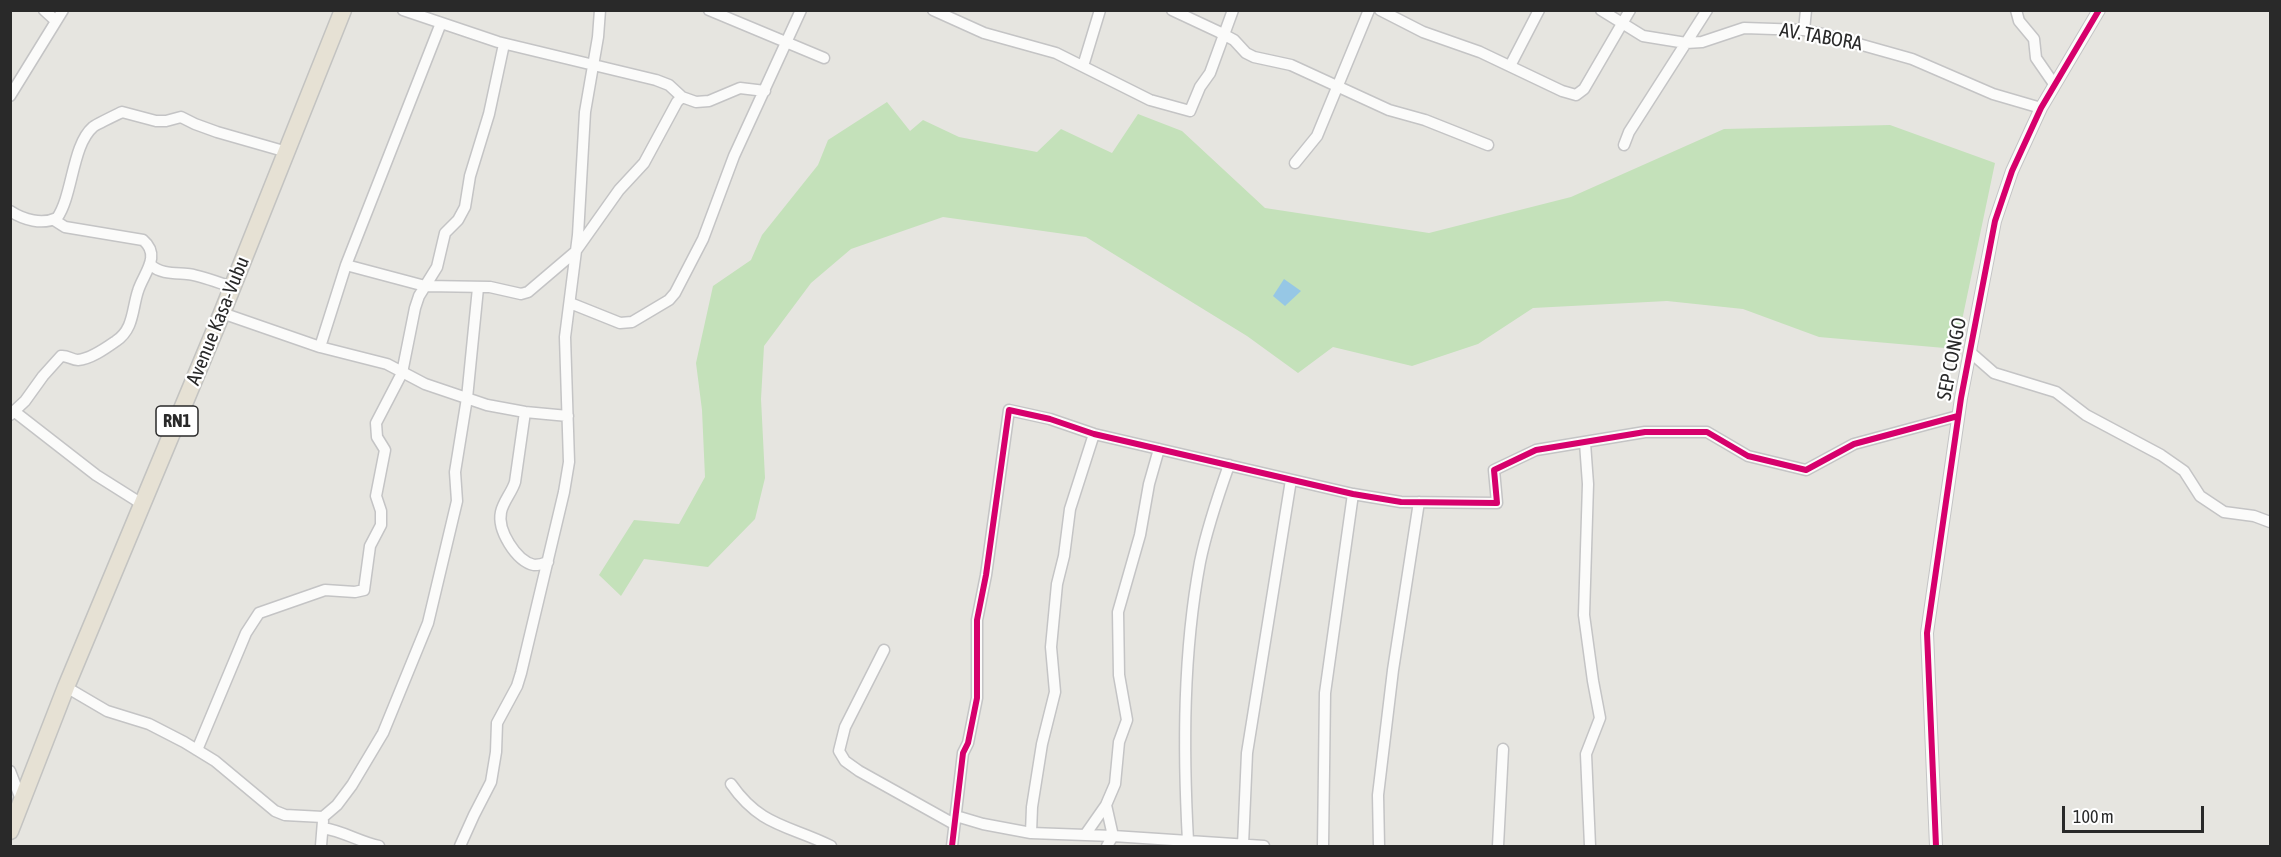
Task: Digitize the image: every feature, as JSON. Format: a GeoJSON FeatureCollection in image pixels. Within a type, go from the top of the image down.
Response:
{"type":"FeatureCollection","features":[{"type":"Feature","properties":{"kind":"highway","name":"Avenue Kasa-Vubu"},"geometry":{"type":"LineString","coordinates":[[10,831],[66,687],[222,313],[343,10]]}},
{"type":"Feature","properties":{"kind":"street"},"geometry":{"type":"LineString","coordinates":[[44,10],[56,21]]}},
{"type":"Feature","properties":{"kind":"street"},"geometry":{"type":"LineString","coordinates":[[10,96],[63,10]]}},
{"type":"Feature","properties":{"kind":"street"},"geometry":{"type":"LineString","coordinates":[[403,10],[504,44],[669,85],[682,97],[696,102],[709,101],[740,88],[765,91]]}},
{"type":"Feature","properties":{"kind":"street"},"geometry":{"type":"LineString","coordinates":[[460,846],[491,782],[496,752],[497,723],[517,686],[564,492],[569,462],[564,353],[578,235],[585,112],[600,10]]}},
{"type":"Feature","properties":{"kind":"street"},"geometry":{"type":"LineString","coordinates":[[709,10],[824,58]]}},
{"type":"Feature","properties":{"kind":"street"},"geometry":{"type":"LineString","coordinates":[[570,303],[620,323],[632,322],[669,300],[684,279],[703,239],[727,171],[801,10]]}},
{"type":"Feature","properties":{"kind":"street"},"geometry":{"type":"LineString","coordinates":[[933,10],[984,33],[1056,53],[1150,100],[1190,111],[1200,87],[1210,73],[1233,10]]}},
{"type":"Feature","properties":{"kind":"street"},"geometry":{"type":"LineString","coordinates":[[960,22],[965,10]]}},
{"type":"Feature","properties":{"kind":"street"},"geometry":{"type":"LineString","coordinates":[[1083,66],[1100,10]]}},
{"type":"Feature","properties":{"kind":"street"},"geometry":{"type":"LineString","coordinates":[[1172,10],[1224,34],[1254,57],[1291,65],[1389,110],[1425,120],[1488,146]]}},
{"type":"Feature","properties":{"kind":"street"},"geometry":{"type":"LineString","coordinates":[[1295,163],[1317,136],[1369,10]]}},
{"type":"Feature","properties":{"kind":"street"},"geometry":{"type":"LineString","coordinates":[[1380,10],[1423,32],[1480,52],[1569,94],[1579,94],[1584,89],[1630,10]]}},
{"type":"Feature","properties":{"kind":"street"},"geometry":{"type":"LineString","coordinates":[[1510,66],[1539,10]]}},
{"type":"Feature","properties":{"kind":"street","name":"AV. TABORA"},"geometry":{"type":"LineString","coordinates":[[1601,10],[1643,36],[1686,43],[1702,42],[1744,28],[1804,30],[1912,58],[1993,94],[2041,108]]}},
{"type":"Feature","properties":{"kind":"street"},"geometry":{"type":"LineString","coordinates":[[1624,145],[1629,132],[1707,10]]}},
{"type":"Feature","properties":{"kind":"street"},"geometry":{"type":"LineString","coordinates":[[1804,30],[1806,10]]}},
{"type":"Feature","properties":{"kind":"street"},"geometry":{"type":"LineString","coordinates":[[2016,10],[2019,21],[2034,39],[2036,58],[2054,84]]}},
{"type":"Feature","properties":{"kind":"street","name":"SEP CONGO"},"geometry":{"type":"LineString","coordinates":[[1936,846],[1927,633],[1958,416],[1995,221],[2012,171],[2041,108],[2099,10]]}},
{"type":"Feature","properties":{"kind":"street"},"geometry":{"type":"LineString","coordinates":[[320,347],[346,265],[441,23]]}},
{"type":"Feature","properties":{"kind":"street"},"geometry":{"type":"LineString","coordinates":[[197,750],[246,633],[259,613],[325,590],[355,592],[364,590],[370,546],[379,531],[381,518],[376,496],[385,450],[377,437],[376,423],[402,373],[415,308],[437,267],[446,230],[458,219],[465,207],[504,44]]}},
{"type":"Feature","properties":{"kind":"street"},"geometry":{"type":"LineString","coordinates":[[346,265],[425,286],[490,287],[521,294],[528,292],[575,252],[619,190],[644,163],[676,102],[682,97]]}},
{"type":"Feature","properties":{"kind":"street"},"geometry":{"type":"LineString","coordinates":[[54,220],[63,205],[74,166],[88,133],[96,125],[122,112],[156,121],[181,117],[217,132],[287,152]]}},
{"type":"Feature","properties":{"kind":"street"},"geometry":{"type":"LineString","coordinates":[[10,211],[27,220],[54,220],[65,227],[144,240],[151,249],[151,265],[138,290],[134,314],[122,337],[82,359],[75,360],[61,356],[13,413],[96,475],[142,504]]}},
{"type":"Feature","properties":{"kind":"street"},"geometry":{"type":"LineString","coordinates":[[151,265],[159,270],[177,274],[186,273],[232,287]]}},
{"type":"Feature","properties":{"kind":"street"},"geometry":{"type":"LineString","coordinates":[[321,846],[323,823],[352,786],[383,733],[428,624],[457,501],[454,472],[467,398],[478,288]]}},
{"type":"Feature","properties":{"kind":"street"},"geometry":{"type":"LineString","coordinates":[[222,313],[320,347],[387,364],[425,384],[487,405],[525,412],[568,416]]}},
{"type":"Feature","properties":{"kind":"street"},"geometry":{"type":"LineString","coordinates":[[1970,352],[1994,373],[2056,392],[2086,415],[2161,455],[2184,471],[2200,496],[2224,512],[2254,516],[2271,522]]}},
{"type":"Feature","properties":{"kind":"street"},"geometry":{"type":"LineString","coordinates":[[951,846],[963,753],[968,743],[977,698],[977,620],[986,575],[1009,410],[1050,419],[1094,434],[1353,494],[1401,502],[1497,503],[1494,470],[1536,450],[1645,432],[1707,432],[1748,456],[1806,470],[1854,444],[1958,416]]}},
{"type":"Feature","properties":{"kind":"street"},"geometry":{"type":"LineString","coordinates":[[525,412],[515,482],[502,508],[501,519],[507,537],[523,560],[537,565],[548,562]]}},
{"type":"Feature","properties":{"kind":"street"},"geometry":{"type":"LineString","coordinates":[[1031,833],[1032,807],[1042,744],[1055,692],[1051,647],[1057,584],[1064,556],[1070,509],[1094,434]]}},
{"type":"Feature","properties":{"kind":"street"},"geometry":{"type":"LineString","coordinates":[[1585,443],[1588,484],[1584,615],[1600,718],[1586,754],[1590,846]]}},
{"type":"Feature","properties":{"kind":"street"},"geometry":{"type":"LineString","coordinates":[[1085,835],[1106,804],[1115,784],[1119,742],[1127,720],[1119,675],[1118,612],[1140,535],[1149,484],[1159,449]]}},
{"type":"Feature","properties":{"kind":"street"},"geometry":{"type":"LineString","coordinates":[[1188,841],[1185,782],[1186,710],[1193,604],[1201,559],[1214,509],[1229,465]]}},
{"type":"Feature","properties":{"kind":"street"},"geometry":{"type":"LineString","coordinates":[[1243,845],[1247,753],[1291,480]]}},
{"type":"Feature","properties":{"kind":"street"},"geometry":{"type":"LineString","coordinates":[[1317,846],[1325,846],[1325,693],[1353,494]]}},
{"type":"Feature","properties":{"kind":"street"},"geometry":{"type":"LineString","coordinates":[[1379,846],[1378,795],[1393,670],[1419,502]]}},
{"type":"Feature","properties":{"kind":"street"},"geometry":{"type":"LineString","coordinates":[[884,650],[845,727],[839,751],[845,760],[859,771],[955,820],[1031,833],[1113,836],[1168,843],[1188,841],[1263,846]]}},
{"type":"Feature","properties":{"kind":"street"},"geometry":{"type":"LineString","coordinates":[[66,687],[107,711],[164,731],[197,750],[224,768],[275,811],[323,823],[366,844],[379,846]]}},
{"type":"Feature","properties":{"kind":"street"},"geometry":{"type":"LineString","coordinates":[[1498,846],[1503,749]]}},
{"type":"Feature","properties":{"kind":"street"},"geometry":{"type":"LineString","coordinates":[[10,771],[22,802]]}},
{"type":"Feature","properties":{"kind":"street"},"geometry":{"type":"LineString","coordinates":[[731,784],[743,801],[755,812],[790,831],[831,846]]}},
{"type":"Feature","properties":{"kind":"street"},"geometry":{"type":"LineString","coordinates":[[1106,804],[1113,836],[1107,846]]}},
{"type":"Feature","properties":{"kind":"green space"},"geometry":{"type":"Polygon","coordinates":[[[887,102],[910,131],[923,120],[959,137],[1037,152],[1061,129],[1112,153],[1138,114],[1182,131],[1265,208],[1429,233],[1571,197],[1724,129],[1890,125],[1995,163],[1956,349],[1819,337],[1743,309],[1667,301],[1533,308],[1478,344],[1412,366],[1333,347],[1298,373],[1247,336],[1086,237],[943,217],[851,249],[811,283],[764,346],[761,399],[765,478],[755,519],[708,567],[644,559],[621,596],[599,575],[634,520],[679,524],[705,477],[702,410],[696,363],[713,286],[751,260],[762,235],[818,165],[828,140],[887,102]]]}},
{"type":"Feature","properties":{"kind":"water"},"geometry":{"type":"Polygon","coordinates":[[[1284,279],[1301,291],[1285,306],[1273,296],[1284,279]]]}},
{"type":"Feature","properties":{"kind":"cycle path"},"geometry":{"type":"LineString","coordinates":[[1936,846],[1927,633],[1961,398],[1995,221],[2012,171],[2041,108],[2099,10]]}},
{"type":"Feature","properties":{"kind":"cycle path"},"geometry":{"type":"LineString","coordinates":[[952,846],[963,753],[968,743],[977,698],[977,620],[986,575],[1009,410],[1050,419],[1094,434],[1353,494],[1401,502],[1497,503],[1494,470],[1536,450],[1645,432],[1707,432],[1748,456],[1806,470],[1854,444],[1958,416]]}}]}
